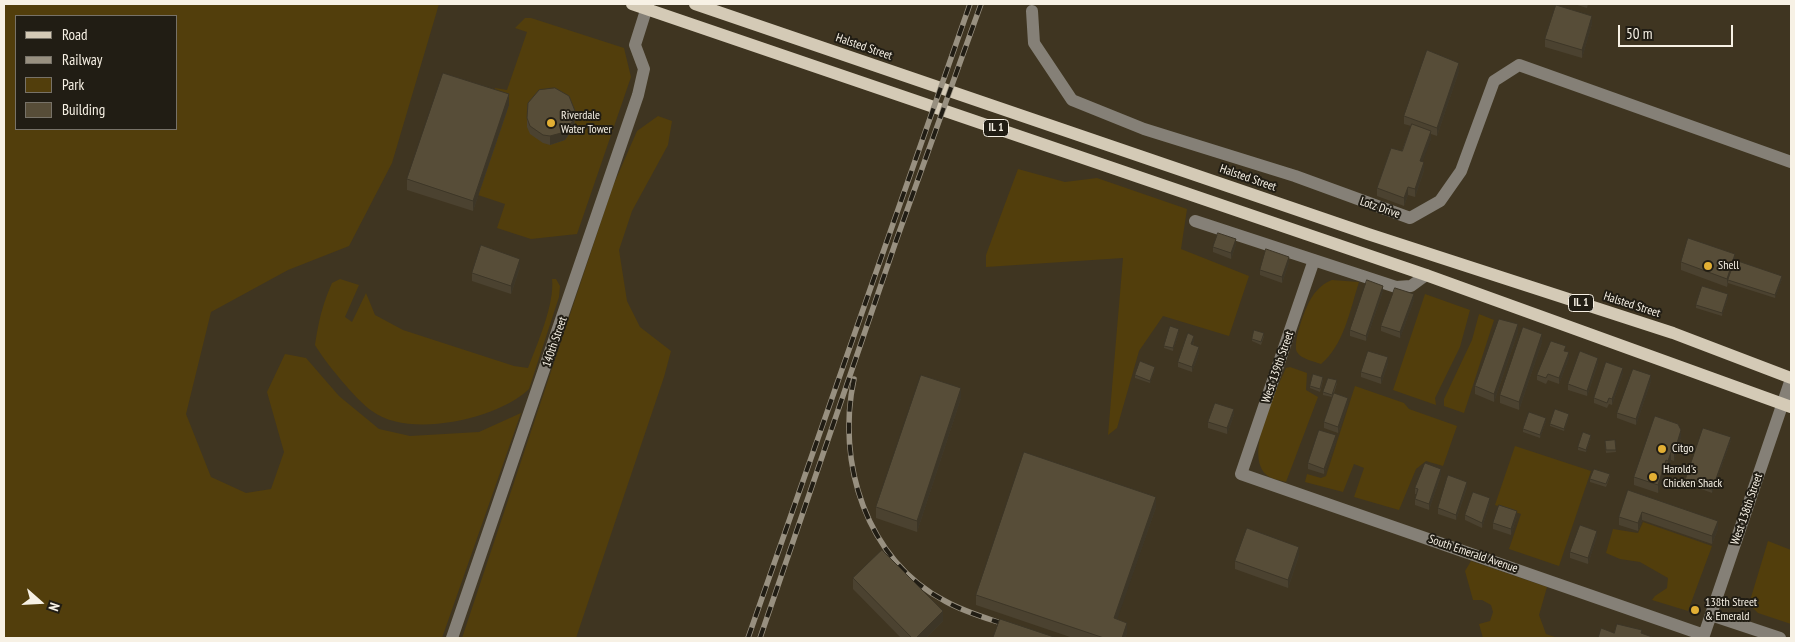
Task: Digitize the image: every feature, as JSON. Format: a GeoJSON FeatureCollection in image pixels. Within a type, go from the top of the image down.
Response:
{"type":"FeatureCollection","features":[{"type":"Feature","properties":{"kind":"main road","name":"IL 1"},"geometry":{"type":"LineString","coordinates":[[632,4],[1426,275],[1787,406]]}},
{"type":"Feature","properties":{"kind":"main road","name":"Halsted Street"},"geometry":{"type":"LineString","coordinates":[[695,4],[1368,234],[1673,333],[1791,378]]}},
{"type":"Feature","properties":{"kind":"street","name":"140th Street"},"geometry":{"type":"LineString","coordinates":[[452,638],[638,95],[644,69],[635,45],[648,4]]}},
{"type":"Feature","properties":{"kind":"street","name":"Lotz Drive"},"geometry":{"type":"LineString","coordinates":[[1032,11],[1034,43],[1072,100],[1144,129],[1295,176],[1410,218],[1440,200],[1461,171],[1494,81],[1519,65],[1791,162]]}},
{"type":"Feature","properties":{"kind":"street"},"geometry":{"type":"LineString","coordinates":[[1194,220],[1396,287],[1411,286],[1426,275]]}},
{"type":"Feature","properties":{"kind":"street","name":"West 139th Street"},"geometry":{"type":"LineString","coordinates":[[1241,474],[1314,260]]}},
{"type":"Feature","properties":{"kind":"street","name":"West 138th Street"},"geometry":{"type":"LineString","coordinates":[[1704,637],[1787,406],[1791,378]]}},
{"type":"Feature","properties":{"kind":"street","name":"South Emerald Avenue"},"geometry":{"type":"LineString","coordinates":[[1241,474],[1704,637]]}},
{"type":"Feature","properties":{"kind":"street"},"geometry":{"type":"LineString","coordinates":[[1711,615],[1780,638]]}},
{"type":"Feature","properties":{"kind":"green space"},"geometry":{"type":"Polygon","coordinates":[[[4,4],[439,4],[392,163],[349,246],[288,270],[211,312],[186,414],[211,477],[246,493],[271,489],[284,452],[267,392],[285,354],[306,358],[339,396],[379,429],[410,436],[479,432],[521,413],[442,638],[4,638],[4,4]]]}},
{"type":"Feature","properties":{"kind":"green space"},"geometry":{"type":"Polygon","coordinates":[[[525,18],[531,18],[624,48],[631,77],[577,234],[531,239],[497,228],[505,204],[478,195],[491,99],[495,88],[507,90],[527,32],[515,28],[525,18]]]}},
{"type":"Feature","properties":{"kind":"green space"},"geometry":{"type":"Polygon","coordinates":[[[658,116],[672,121],[668,145],[632,211],[619,250],[627,301],[640,327],[671,351],[664,377],[576,638],[462,638],[613,186],[637,131],[658,116]]]}},
{"type":"Feature","properties":{"kind":"green space"},"geometry":{"type":"Polygon","coordinates":[[[1018,169],[1065,182],[1097,178],[1187,209],[1181,249],[1249,276],[1229,336],[1163,316],[1139,351],[1117,428],[1108,435],[1123,258],[986,267],[986,255],[1018,169]]]}},
{"type":"Feature","properties":{"kind":"green space"},"geometry":{"type":"Polygon","coordinates":[[[340,279],[359,285],[345,317],[352,322],[366,293],[375,315],[403,330],[514,366],[528,368],[548,312],[551,300],[552,279],[556,279],[560,286],[559,297],[529,389],[515,400],[475,417],[453,422],[408,424],[388,419],[365,406],[341,380],[315,345],[321,313],[332,283],[340,279]]]}},
{"type":"Feature","properties":{"kind":"green space"},"geometry":{"type":"Polygon","coordinates":[[[1332,280],[1359,282],[1341,337],[1329,356],[1321,364],[1301,356],[1297,352],[1296,341],[1309,301],[1318,289],[1332,280]]]}},
{"type":"Feature","properties":{"kind":"green space"},"geometry":{"type":"Polygon","coordinates":[[[1425,294],[1470,310],[1460,347],[1435,398],[1436,405],[1393,390],[1425,294]]]}},
{"type":"Feature","properties":{"kind":"green space"},"geometry":{"type":"Polygon","coordinates":[[[1479,314],[1494,320],[1464,413],[1444,406],[1444,399],[1472,340],[1479,314]]]}},
{"type":"Feature","properties":{"kind":"green space"},"geometry":{"type":"Polygon","coordinates":[[[1290,367],[1307,373],[1306,390],[1318,397],[1286,482],[1268,476],[1261,467],[1258,454],[1269,407],[1286,368],[1290,367]]]}},
{"type":"Feature","properties":{"kind":"green space"},"geometry":{"type":"Polygon","coordinates":[[[1355,386],[1404,403],[1409,409],[1457,426],[1443,466],[1426,461],[1416,469],[1399,510],[1354,497],[1364,468],[1354,464],[1343,492],[1305,482],[1307,474],[1321,478],[1326,476],[1355,386]]]}},
{"type":"Feature","properties":{"kind":"green space"},"geometry":{"type":"Polygon","coordinates":[[[1515,446],[1591,471],[1559,566],[1509,549],[1521,514],[1495,505],[1515,446]]]}},
{"type":"Feature","properties":{"kind":"green space"},"geometry":{"type":"Polygon","coordinates":[[[1643,522],[1712,546],[1688,611],[1652,600],[1667,588],[1668,578],[1640,562],[1620,559],[1606,553],[1613,529],[1638,533],[1643,522]]]}},
{"type":"Feature","properties":{"kind":"green space"},"geometry":{"type":"Polygon","coordinates":[[[1768,541],[1791,550],[1791,624],[1758,613],[1749,604],[1768,541]]]}},
{"type":"Feature","properties":{"kind":"green space"},"geometry":{"type":"Polygon","coordinates":[[[1471,561],[1547,587],[1539,615],[1546,634],[1558,638],[1483,638],[1479,624],[1490,621],[1493,612],[1491,605],[1482,600],[1473,600],[1465,571],[1471,561]]]}},
{"type":"Feature","properties":{"kind":"building"},"geometry":{"type":"Polygon","coordinates":[[[1556,5],[1592,16],[1582,50],[1545,39],[1556,5]]]}},
{"type":"Feature","properties":{"kind":"building"},"geometry":{"type":"Polygon","coordinates":[[[1427,50],[1459,63],[1437,128],[1404,116],[1427,50]]]}},
{"type":"Feature","properties":{"kind":"building"},"geometry":{"type":"Polygon","coordinates":[[[443,73],[509,94],[473,201],[407,179],[443,73]]]}},
{"type":"Feature","properties":{"kind":"building","name":"Riverdale Water Tower"},"geometry":{"type":"Polygon","coordinates":[[[555,88],[569,96],[575,111],[574,119],[565,132],[550,136],[543,135],[530,126],[527,118],[528,103],[539,90],[555,88]]]}},
{"type":"Feature","properties":{"kind":"building"},"geometry":{"type":"Polygon","coordinates":[[[1412,124],[1431,131],[1420,161],[1424,162],[1415,189],[1408,187],[1404,198],[1377,188],[1391,148],[1402,151],[1412,124]]]}},
{"type":"Feature","properties":{"kind":"building"},"geometry":{"type":"Polygon","coordinates":[[[1218,233],[1236,239],[1231,253],[1213,247],[1218,233]]]}},
{"type":"Feature","properties":{"kind":"building","name":"Shell"},"geometry":{"type":"Polygon","coordinates":[[[1688,238],[1735,254],[1727,279],[1681,262],[1688,238]]]}},
{"type":"Feature","properties":{"kind":"building"},"geometry":{"type":"Polygon","coordinates":[[[481,245],[520,259],[511,286],[472,273],[481,245]]]}},
{"type":"Feature","properties":{"kind":"building"},"geometry":{"type":"Polygon","coordinates":[[[1266,249],[1289,257],[1282,277],[1260,270],[1266,249]]]}},
{"type":"Feature","properties":{"kind":"building","name":"Shell"},"geometry":{"type":"Polygon","coordinates":[[[1735,260],[1782,276],[1775,295],[1728,280],[1735,260]]]}},
{"type":"Feature","properties":{"kind":"building"},"geometry":{"type":"Polygon","coordinates":[[[1367,280],[1383,286],[1366,336],[1350,330],[1367,280]]]}},
{"type":"Feature","properties":{"kind":"building","name":"Shell"},"geometry":{"type":"Polygon","coordinates":[[[1702,286],[1728,294],[1722,313],[1696,305],[1702,286]]]}},
{"type":"Feature","properties":{"kind":"building"},"geometry":{"type":"Polygon","coordinates":[[[1395,288],[1414,294],[1400,332],[1381,326],[1395,288]]]}},
{"type":"Feature","properties":{"kind":"building"},"geometry":{"type":"Polygon","coordinates":[[[1499,319],[1518,324],[1494,394],[1475,386],[1499,319]]]}},
{"type":"Feature","properties":{"kind":"building"},"geometry":{"type":"Polygon","coordinates":[[[1170,326],[1179,329],[1173,348],[1164,346],[1170,326]]]}},
{"type":"Feature","properties":{"kind":"building"},"geometry":{"type":"Polygon","coordinates":[[[1523,327],[1542,334],[1519,402],[1500,395],[1523,327]]]}},
{"type":"Feature","properties":{"kind":"building"},"geometry":{"type":"Polygon","coordinates":[[[1254,330],[1264,333],[1261,342],[1252,339],[1254,330]]]}},
{"type":"Feature","properties":{"kind":"building"},"geometry":{"type":"Polygon","coordinates":[[[1188,333],[1194,336],[1191,344],[1199,347],[1192,367],[1178,362],[1188,333]]]}},
{"type":"Feature","properties":{"kind":"building"},"geometry":{"type":"Polygon","coordinates":[[[1551,341],[1566,346],[1564,351],[1569,352],[1559,378],[1548,374],[1546,378],[1537,375],[1551,341]]]}},
{"type":"Feature","properties":{"kind":"building"},"geometry":{"type":"Polygon","coordinates":[[[1368,351],[1388,357],[1381,378],[1361,372],[1368,351]]]}},
{"type":"Feature","properties":{"kind":"building"},"geometry":{"type":"Polygon","coordinates":[[[1580,351],[1598,358],[1587,391],[1568,384],[1580,351]]]}},
{"type":"Feature","properties":{"kind":"building"},"geometry":{"type":"Polygon","coordinates":[[[1140,361],[1155,367],[1150,381],[1135,375],[1140,361]]]}},
{"type":"Feature","properties":{"kind":"building"},"geometry":{"type":"Polygon","coordinates":[[[1606,362],[1623,368],[1612,399],[1609,398],[1607,403],[1594,398],[1606,362]]]}},
{"type":"Feature","properties":{"kind":"building"},"geometry":{"type":"Polygon","coordinates":[[[1633,369],[1651,375],[1636,419],[1617,413],[1633,369]]]}},
{"type":"Feature","properties":{"kind":"building"},"geometry":{"type":"Polygon","coordinates":[[[1313,374],[1323,377],[1320,389],[1310,386],[1313,374]]]}},
{"type":"Feature","properties":{"kind":"building"},"geometry":{"type":"Polygon","coordinates":[[[921,375],[961,388],[917,521],[876,507],[921,375]]]}},
{"type":"Feature","properties":{"kind":"building"},"geometry":{"type":"Polygon","coordinates":[[[1328,378],[1337,380],[1332,395],[1323,392],[1328,378]]]}},
{"type":"Feature","properties":{"kind":"building"},"geometry":{"type":"Polygon","coordinates":[[[1334,393],[1348,398],[1338,427],[1324,422],[1334,393]]]}},
{"type":"Feature","properties":{"kind":"building"},"geometry":{"type":"Polygon","coordinates":[[[1215,403],[1234,409],[1227,428],[1208,422],[1215,403]]]}},
{"type":"Feature","properties":{"kind":"building"},"geometry":{"type":"Polygon","coordinates":[[[1555,409],[1569,414],[1564,429],[1550,424],[1555,409]]]}},
{"type":"Feature","properties":{"kind":"building"},"geometry":{"type":"Polygon","coordinates":[[[1529,412],[1546,418],[1540,435],[1523,429],[1529,412]]]}},
{"type":"Feature","properties":{"kind":"building","name":"Citgo"},"geometry":{"type":"Polygon","coordinates":[[[1655,416],[1678,424],[1681,430],[1674,453],[1671,452],[1668,461],[1666,460],[1658,485],[1634,477],[1655,416]]]}},
{"type":"Feature","properties":{"kind":"building","name":"Citgo"},"geometry":{"type":"Polygon","coordinates":[[[1703,428],[1731,437],[1712,490],[1685,481],[1703,428]]]}},
{"type":"Feature","properties":{"kind":"building"},"geometry":{"type":"Polygon","coordinates":[[[1319,430],[1336,435],[1324,469],[1308,463],[1319,430]]]}},
{"type":"Feature","properties":{"kind":"building"},"geometry":{"type":"Polygon","coordinates":[[[1583,432],[1591,435],[1586,450],[1578,447],[1583,432]]]}},
{"type":"Feature","properties":{"kind":"building"},"geometry":{"type":"Polygon","coordinates":[[[1615,440],[1616,450],[1606,450],[1605,441],[1615,440]]]}},
{"type":"Feature","properties":{"kind":"building"},"geometry":{"type":"Polygon","coordinates":[[[1024,452],[1156,497],[1114,618],[1127,623],[1122,638],[1104,638],[976,595],[1024,452]]]}},
{"type":"Feature","properties":{"kind":"building"},"geometry":{"type":"Polygon","coordinates":[[[1425,463],[1441,469],[1429,504],[1415,499],[1418,489],[1415,488],[1425,463]]]}},
{"type":"Feature","properties":{"kind":"building"},"geometry":{"type":"Polygon","coordinates":[[[1594,469],[1610,474],[1606,484],[1590,479],[1594,469]]]}},
{"type":"Feature","properties":{"kind":"building"},"geometry":{"type":"Polygon","coordinates":[[[1448,475],[1467,482],[1456,515],[1438,508],[1448,475]]]}},
{"type":"Feature","properties":{"kind":"building"},"geometry":{"type":"Polygon","coordinates":[[[1628,490],[1718,521],[1712,536],[1642,512],[1638,523],[1619,517],[1628,490]]]}},
{"type":"Feature","properties":{"kind":"building"},"geometry":{"type":"Polygon","coordinates":[[[1473,492],[1490,498],[1482,523],[1465,515],[1473,492]]]}},
{"type":"Feature","properties":{"kind":"building"},"geometry":{"type":"Polygon","coordinates":[[[1499,505],[1517,511],[1511,529],[1493,523],[1499,505]]]}},
{"type":"Feature","properties":{"kind":"building"},"geometry":{"type":"Polygon","coordinates":[[[1580,525],[1597,531],[1588,558],[1570,552],[1580,525]]]}},
{"type":"Feature","properties":{"kind":"building"},"geometry":{"type":"Polygon","coordinates":[[[1247,528],[1299,547],[1288,580],[1235,561],[1247,528]]]}},
{"type":"Feature","properties":{"kind":"building"},"geometry":{"type":"Polygon","coordinates":[[[882,550],[943,611],[916,638],[912,638],[853,578],[882,550]]]}},
{"type":"Feature","properties":{"kind":"building"},"geometry":{"type":"Polygon","coordinates":[[[1000,619],[1057,638],[993,638],[1000,619]]]}},
{"type":"Feature","properties":{"kind":"building"},"geometry":{"type":"Polygon","coordinates":[[[1617,624],[1642,630],[1641,633],[1655,638],[1598,638],[1601,628],[1614,633],[1617,624]]]}},
{"type":"Feature","properties":{"kind":"railway"},"geometry":{"type":"LineString","coordinates":[[748,638],[970,4]]}},
{"type":"Feature","properties":{"kind":"railway"},"geometry":{"type":"LineString","coordinates":[[760,638],[896,241],[981,4]]}},
{"type":"Feature","properties":{"kind":"railway"},"geometry":{"type":"LineString","coordinates":[[854,379],[850,411],[850,443],[854,475],[863,506],[877,535],[895,561],[918,583],[953,605],[1013,627]]}},
{"type":"Feature","properties":{"kind":"place","name":"Riverdale Water Tower"},"geometry":{"type":"Point","coordinates":[551,123]}},
{"type":"Feature","properties":{"kind":"place","name":"Shell"},"geometry":{"type":"Point","coordinates":[1708,266]}},
{"type":"Feature","properties":{"kind":"place","name":"Citgo"},"geometry":{"type":"Point","coordinates":[1662,449]}},
{"type":"Feature","properties":{"kind":"place","name":"Harold's Chicken Shack"},"geometry":{"type":"Point","coordinates":[1653,477]}},
{"type":"Feature","properties":{"kind":"place","name":"138th Street & Emerald"},"geometry":{"type":"Point","coordinates":[1695,610]}}]}
